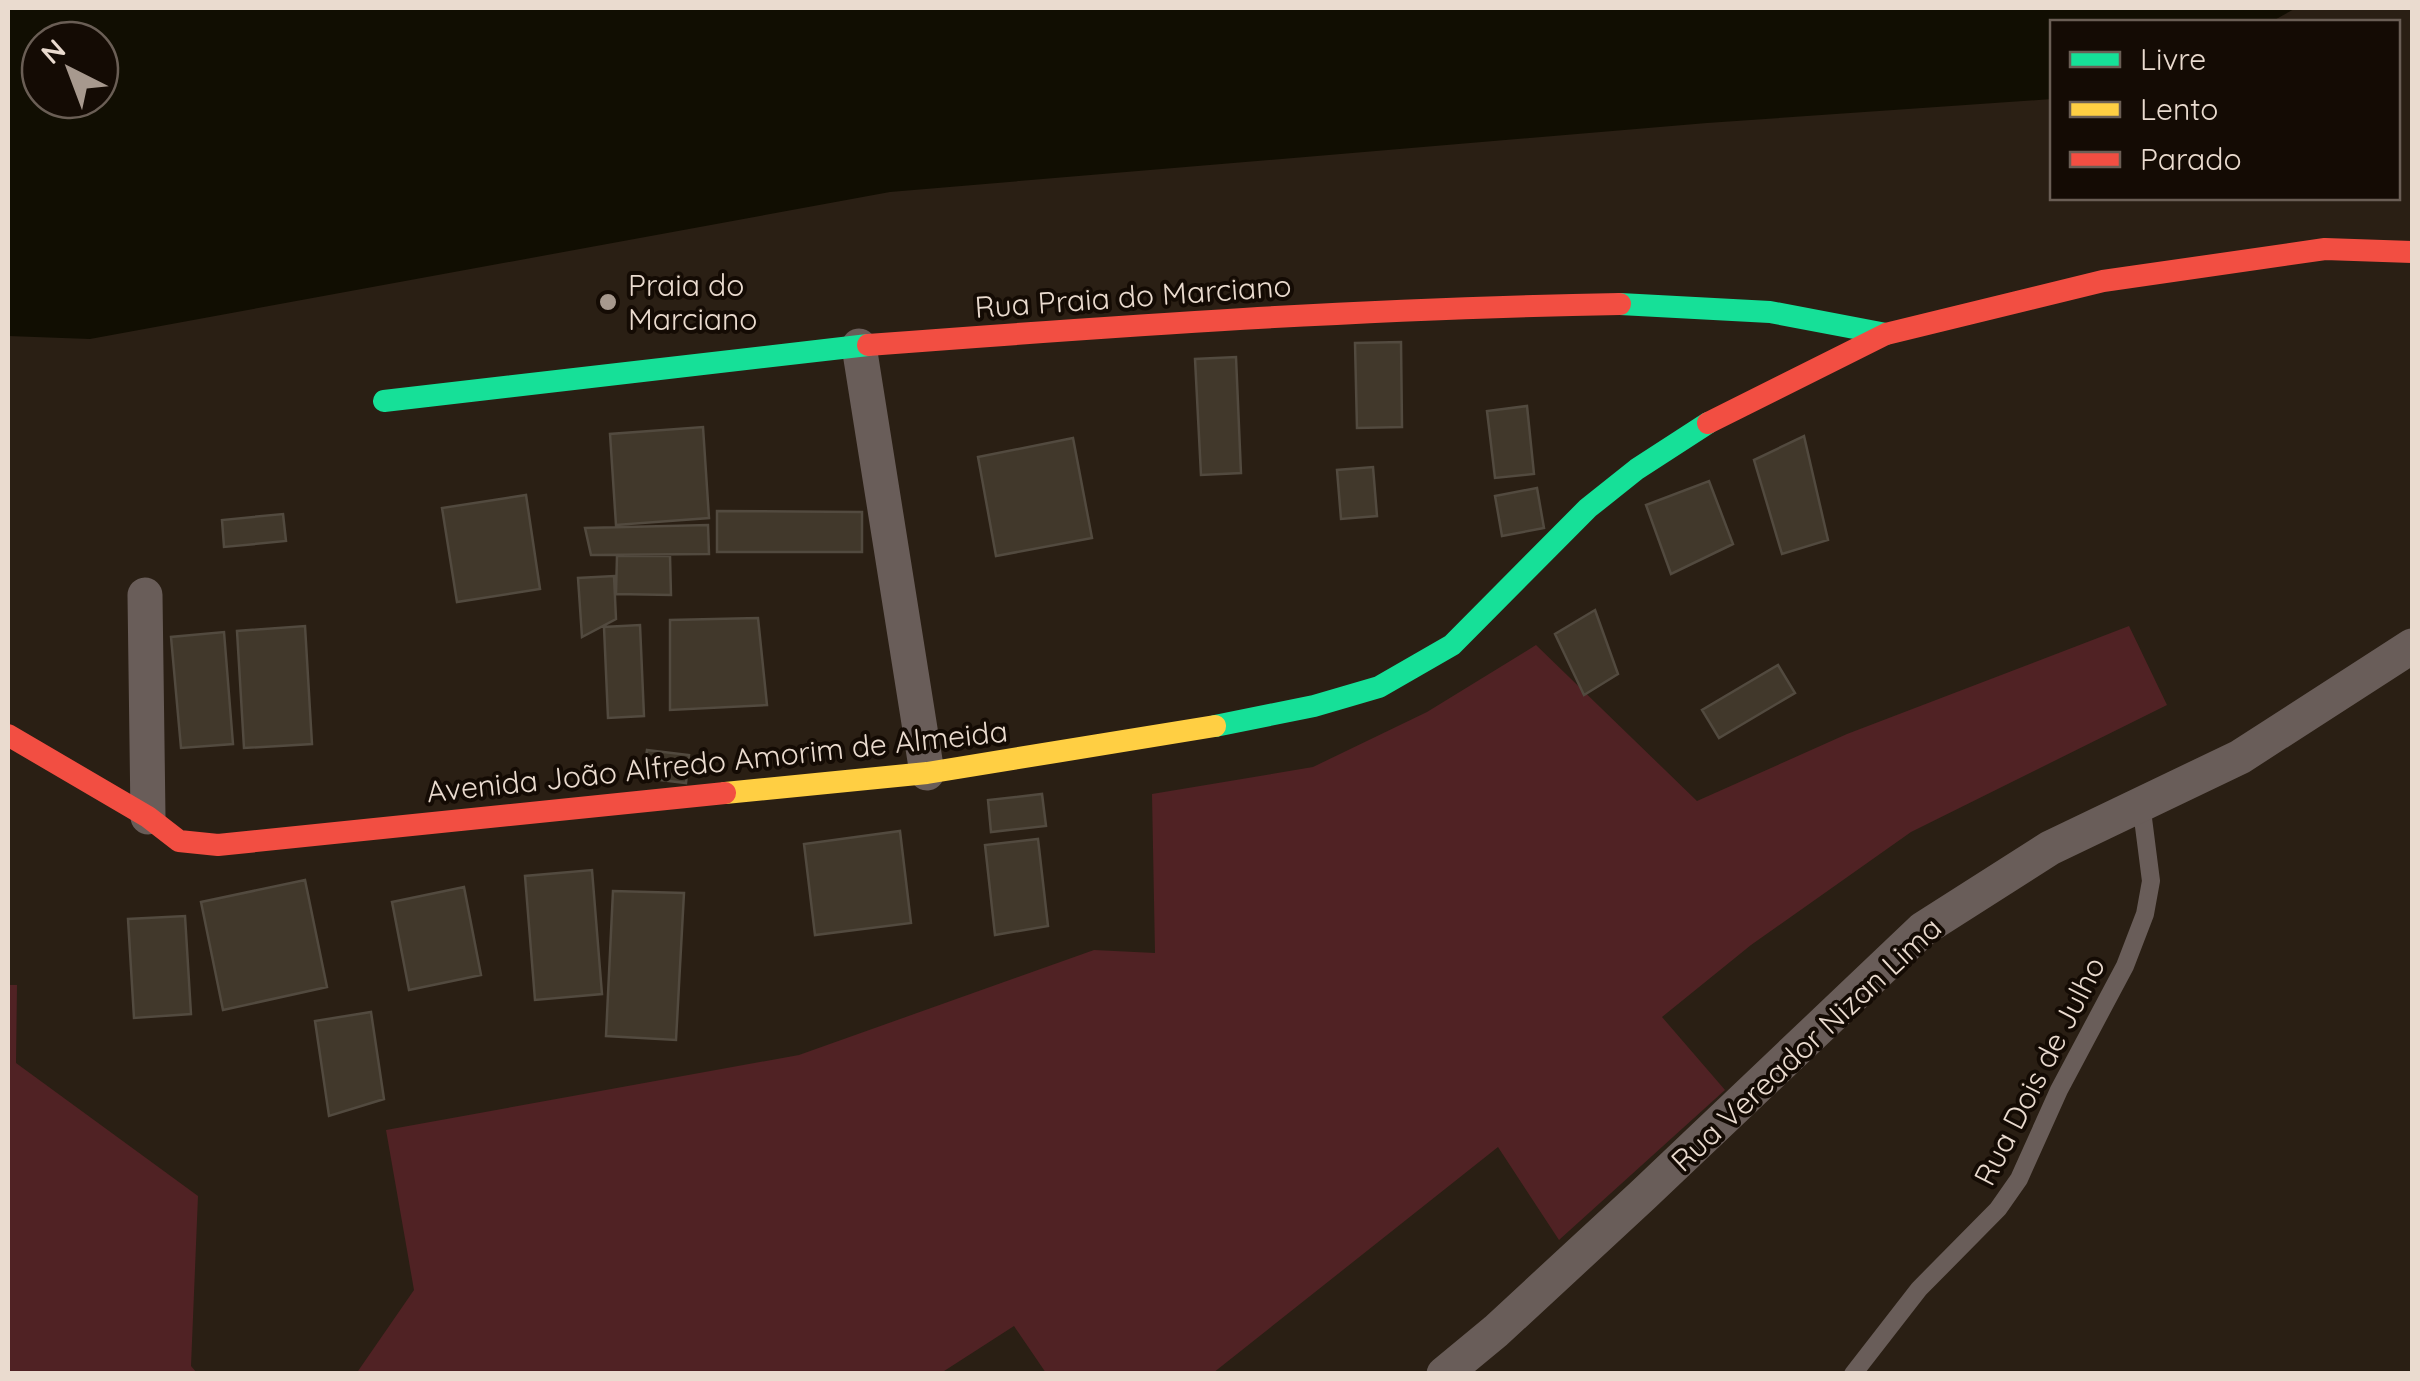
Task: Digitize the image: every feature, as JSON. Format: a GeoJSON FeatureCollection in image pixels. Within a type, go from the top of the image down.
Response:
{"type":"FeatureCollection","features":[{"type":"Feature","properties":{"kind":"street","name":"Avenida João Alfredo Amorim de Almeida"},"geometry":{"type":"LineString","coordinates":[[8,735],[148,817],[179,841],[218,846],[927,773],[1223,726],[1378,687],[1452,645],[1588,508],[1637,469],[1712,420],[1886,334],[2103,281],[2325,249],[2412,252]]}},
{"type":"Feature","properties":{"kind":"street","name":"Rua Praia do Marciano"},"geometry":{"type":"LineString","coordinates":[[384,401],[859,346],[1243,317],[1464,306],[1651,303],[1770,312],[1886,334]]}},
{"type":"Feature","properties":{"kind":"street"},"geometry":{"type":"LineString","coordinates":[[859,346],[927,773]]}},
{"type":"Feature","properties":{"kind":"street"},"geometry":{"type":"LineString","coordinates":[[146,595],[148,817]]}},
{"type":"Feature","properties":{"kind":"street","name":"Rua Vereador Nizan Lima"},"geometry":{"type":"LineString","coordinates":[[1444,1374],[1644,1196],[1923,929],[2050,848],[2240,757],[2412,646]]}},
{"type":"Feature","properties":{"kind":"lane","name":"Rua Dois de Julho"},"geometry":{"type":"LineString","coordinates":[[1854,1374],[1918,1289],[1998,1209],[2019,1179],[2059,1090],[2125,966],[2145,914],[2150,881],[2141,802]]}},
{"type":"Feature","properties":{"kind":"shaded area"},"geometry":{"type":"Polygon","coordinates":[[[8,8],[2296,8],[2275,20],[2050,20],[2050,99],[1707,123],[890,192],[90,339],[8,336],[8,8]]]}},
{"type":"Feature","properties":{"kind":"shaded area"},"geometry":{"type":"Polygon","coordinates":[[[2129,626],[2167,705],[1911,832],[1751,945],[1662,1017],[1725,1090],[1559,1240],[1498,1147],[1213,1373],[1046,1373],[1014,1326],[941,1373],[356,1374],[414,1290],[386,1130],[799,1055],[1094,950],[1155,953],[1152,794],[1313,767],[1427,712],[1536,645],[1697,801],[1847,734],[2129,626]]]}},
{"type":"Feature","properties":{"kind":"shaded area"},"geometry":{"type":"Polygon","coordinates":[[[8,985],[17,985],[16,1063],[198,1196],[191,1366],[197,1373],[8,1373],[8,985]]]}},
{"type":"Feature","properties":{"kind":"building"},"geometry":{"type":"Polygon","coordinates":[[[1401,342],[1402,427],[1357,428],[1355,343],[1401,342]]]}},
{"type":"Feature","properties":{"kind":"building"},"geometry":{"type":"Polygon","coordinates":[[[1236,357],[1241,473],[1201,475],[1195,359],[1236,357]]]}},
{"type":"Feature","properties":{"kind":"building"},"geometry":{"type":"Polygon","coordinates":[[[1527,406],[1534,474],[1495,478],[1487,411],[1527,406]]]}},
{"type":"Feature","properties":{"kind":"building"},"geometry":{"type":"Polygon","coordinates":[[[703,427],[709,518],[616,525],[610,434],[703,427]]]}},
{"type":"Feature","properties":{"kind":"building"},"geometry":{"type":"Polygon","coordinates":[[[1804,436],[1828,540],[1782,554],[1754,460],[1804,436]]]}},
{"type":"Feature","properties":{"kind":"building"},"geometry":{"type":"Polygon","coordinates":[[[1073,438],[1092,538],[996,556],[978,457],[1073,438]]]}},
{"type":"Feature","properties":{"kind":"building"},"geometry":{"type":"Polygon","coordinates":[[[1373,467],[1377,516],[1341,519],[1337,470],[1373,467]]]}},
{"type":"Feature","properties":{"kind":"building"},"geometry":{"type":"Polygon","coordinates":[[[1709,481],[1733,544],[1671,574],[1646,505],[1709,481]]]}},
{"type":"Feature","properties":{"kind":"building"},"geometry":{"type":"Polygon","coordinates":[[[1537,488],[1544,528],[1502,536],[1495,496],[1537,488]]]}},
{"type":"Feature","properties":{"kind":"building"},"geometry":{"type":"Polygon","coordinates":[[[526,495],[540,589],[457,602],[442,508],[526,495]]]}},
{"type":"Feature","properties":{"kind":"building"},"geometry":{"type":"Polygon","coordinates":[[[717,511],[862,512],[862,552],[717,552],[717,511]]]}},
{"type":"Feature","properties":{"kind":"building"},"geometry":{"type":"Polygon","coordinates":[[[283,514],[286,541],[224,547],[222,520],[283,514]]]}},
{"type":"Feature","properties":{"kind":"building"},"geometry":{"type":"Polygon","coordinates":[[[708,525],[709,554],[591,555],[585,528],[708,525]]]}},
{"type":"Feature","properties":{"kind":"building"},"geometry":{"type":"Polygon","coordinates":[[[617,556],[670,556],[671,595],[616,594],[617,556]]]}},
{"type":"Feature","properties":{"kind":"building"},"geometry":{"type":"Polygon","coordinates":[[[614,576],[616,619],[582,637],[578,578],[614,576]]]}},
{"type":"Feature","properties":{"kind":"building"},"geometry":{"type":"Polygon","coordinates":[[[1595,610],[1618,674],[1584,695],[1555,634],[1595,610]]]}},
{"type":"Feature","properties":{"kind":"building"},"geometry":{"type":"Polygon","coordinates":[[[758,618],[767,705],[670,710],[670,620],[758,618]]]}},
{"type":"Feature","properties":{"kind":"building"},"geometry":{"type":"Polygon","coordinates":[[[640,625],[644,716],[608,718],[604,627],[640,625]]]}},
{"type":"Feature","properties":{"kind":"building"},"geometry":{"type":"Polygon","coordinates":[[[305,626],[312,744],[244,748],[237,631],[305,626]]]}},
{"type":"Feature","properties":{"kind":"building"},"geometry":{"type":"Polygon","coordinates":[[[224,632],[233,744],[181,748],[171,637],[224,632]]]}},
{"type":"Feature","properties":{"kind":"building"},"geometry":{"type":"Polygon","coordinates":[[[1778,665],[1795,693],[1719,738],[1702,710],[1778,665]]]}},
{"type":"Feature","properties":{"kind":"building"},"geometry":{"type":"Polygon","coordinates":[[[647,750],[689,755],[686,783],[643,778],[647,750]]]}},
{"type":"Feature","properties":{"kind":"building"},"geometry":{"type":"Polygon","coordinates":[[[1042,794],[1046,826],[991,832],[988,800],[1042,794]]]}},
{"type":"Feature","properties":{"kind":"building"},"geometry":{"type":"Polygon","coordinates":[[[900,831],[911,923],[815,935],[804,844],[900,831]]]}},
{"type":"Feature","properties":{"kind":"building"},"geometry":{"type":"Polygon","coordinates":[[[1038,839],[1048,926],[995,935],[985,845],[1038,839]]]}},
{"type":"Feature","properties":{"kind":"building"},"geometry":{"type":"Polygon","coordinates":[[[592,870],[602,994],[535,1000],[525,876],[592,870]]]}},
{"type":"Feature","properties":{"kind":"building"},"geometry":{"type":"Polygon","coordinates":[[[305,880],[327,987],[223,1010],[201,902],[305,880]]]}},
{"type":"Feature","properties":{"kind":"building"},"geometry":{"type":"Polygon","coordinates":[[[464,887],[481,975],[409,990],[392,902],[464,887]]]}},
{"type":"Feature","properties":{"kind":"building"},"geometry":{"type":"Polygon","coordinates":[[[613,891],[684,893],[676,1040],[606,1036],[613,891]]]}},
{"type":"Feature","properties":{"kind":"building"},"geometry":{"type":"Polygon","coordinates":[[[185,916],[191,1014],[134,1018],[128,919],[185,916]]]}},
{"type":"Feature","properties":{"kind":"building"},"geometry":{"type":"Polygon","coordinates":[[[371,1012],[384,1099],[329,1116],[315,1021],[371,1012]]]}},
{"type":"Feature","properties":{"kind":"traffic: fast"},"geometry":{"type":"LineString","coordinates":[[1620,304],[1770,312],[1886,334]]}},
{"type":"Feature","properties":{"kind":"traffic: fast"},"geometry":{"type":"LineString","coordinates":[[384,401],[868,345]]}},
{"type":"Feature","properties":{"kind":"traffic: fast"},"geometry":{"type":"LineString","coordinates":[[1215,726],[1314,706],[1379,687],[1452,645],[1588,508],[1637,469],[1708,423]]}},
{"type":"Feature","properties":{"kind":"traffic: slow"},"geometry":{"type":"LineString","coordinates":[[725,793],[927,773],[1215,726]]}},
{"type":"Feature","properties":{"kind":"traffic: jam"},"geometry":{"type":"LineString","coordinates":[[1708,423],[1886,334],[2103,281],[2325,249],[2412,252]]}},
{"type":"Feature","properties":{"kind":"traffic: jam"},"geometry":{"type":"LineString","coordinates":[[868,345],[1338,314],[1620,304]]}},
{"type":"Feature","properties":{"kind":"traffic: jam"},"geometry":{"type":"LineString","coordinates":[[8,735],[148,817],[179,841],[218,845],[725,793]]}},
{"type":"Feature","properties":{"kind":"place","name":"Praia do Marciano"},"geometry":{"type":"Point","coordinates":[608,302]}}]}
